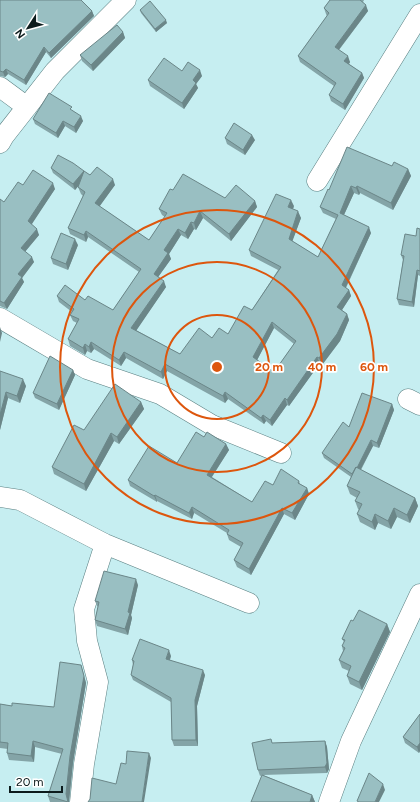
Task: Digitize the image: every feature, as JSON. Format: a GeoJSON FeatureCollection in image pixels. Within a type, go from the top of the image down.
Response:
{"type":"FeatureCollection","features":[{"type":"Feature","properties":{"kind":"street"},"geometry":{"type":"LineString","coordinates":[[0,143],[55,72],[126,0]]}},
{"type":"Feature","properties":{"kind":"street"},"geometry":{"type":"LineString","coordinates":[[317,181],[420,14]]}},
{"type":"Feature","properties":{"kind":"street"},"geometry":{"type":"LineString","coordinates":[[0,86],[27,107]]}},
{"type":"Feature","properties":{"kind":"street"},"geometry":{"type":"LineString","coordinates":[[0,318],[87,369],[160,394],[212,424],[281,453]]}},
{"type":"Feature","properties":{"kind":"street"},"geometry":{"type":"LineString","coordinates":[[0,497],[20,500],[105,544],[250,603]]}},
{"type":"Feature","properties":{"kind":"street"},"geometry":{"type":"LineString","coordinates":[[80,802],[84,764],[98,682],[87,641],[84,609],[105,544]]}},
{"type":"Feature","properties":{"kind":"street"},"geometry":{"type":"LineString","coordinates":[[329,802],[351,741],[420,594]]}},
{"type":"Feature","properties":{"kind":"building"},"geometry":{"type":"Polygon","coordinates":[[[0,0],[81,0],[92,11],[49,53],[44,47],[24,80],[6,69],[3,72],[0,71],[0,0]]]}},
{"type":"Feature","properties":{"kind":"building"},"geometry":{"type":"Polygon","coordinates":[[[330,0],[360,0],[366,5],[335,47],[348,56],[344,61],[362,73],[343,104],[329,95],[336,83],[298,56],[329,13],[324,8],[330,0]]]}},
{"type":"Feature","properties":{"kind":"building"},"geometry":{"type":"Polygon","coordinates":[[[150,1],[166,20],[155,29],[140,10],[150,1]]]}},
{"type":"Feature","properties":{"kind":"building"},"geometry":{"type":"Polygon","coordinates":[[[117,25],[123,32],[91,65],[80,55],[117,25]]]}},
{"type":"Feature","properties":{"kind":"building"},"geometry":{"type":"Polygon","coordinates":[[[164,58],[182,71],[188,62],[200,70],[193,80],[196,83],[182,103],[148,80],[164,58]]]}},
{"type":"Feature","properties":{"kind":"building"},"geometry":{"type":"Polygon","coordinates":[[[49,93],[72,107],[70,109],[81,116],[74,127],[63,121],[56,133],[33,119],[49,93]]]}},
{"type":"Feature","properties":{"kind":"building"},"geometry":{"type":"Polygon","coordinates":[[[234,123],[252,135],[243,150],[225,138],[234,123]]]}},
{"type":"Feature","properties":{"kind":"building"},"geometry":{"type":"Polygon","coordinates":[[[347,147],[392,166],[394,162],[408,169],[391,203],[357,186],[356,188],[351,186],[340,213],[369,227],[342,285],[349,290],[337,307],[347,314],[337,334],[319,358],[317,357],[287,400],[285,398],[270,420],[263,415],[261,418],[225,392],[223,396],[165,364],[161,372],[124,352],[119,360],[91,342],[89,347],[85,344],[83,348],[68,339],[79,319],[70,315],[74,309],[57,296],[65,285],[85,300],[88,296],[113,310],[141,269],[86,231],[84,235],[68,228],[85,192],[78,187],[84,171],[90,175],[97,167],[113,179],[95,203],[149,240],[167,213],[159,209],[170,189],[173,190],[183,174],[225,198],[236,185],[255,201],[229,234],[200,211],[194,223],[191,222],[185,233],[178,229],[164,250],[168,253],[154,274],[164,281],[131,328],[180,354],[199,328],[212,338],[219,328],[228,334],[244,306],[252,310],[281,267],[249,250],[276,194],[291,200],[288,207],[298,211],[289,239],[318,257],[338,215],[320,207],[328,189],[329,190],[347,147]],[[272,322],[253,357],[274,372],[296,341],[272,322]]]}},
{"type":"Feature","properties":{"kind":"building"},"geometry":{"type":"Polygon","coordinates":[[[58,155],[84,171],[73,184],[51,168],[58,155]]]}},
{"type":"Feature","properties":{"kind":"building"},"geometry":{"type":"Polygon","coordinates":[[[33,170],[53,183],[28,221],[37,229],[21,248],[32,257],[18,274],[22,277],[4,303],[0,301],[0,199],[4,202],[18,182],[23,185],[33,170]]]}},
{"type":"Feature","properties":{"kind":"building"},"geometry":{"type":"Polygon","coordinates":[[[417,228],[420,229],[420,271],[417,270],[412,302],[397,299],[404,256],[401,255],[405,234],[416,236],[417,228]]]}},
{"type":"Feature","properties":{"kind":"building"},"geometry":{"type":"Polygon","coordinates":[[[61,233],[75,239],[66,264],[51,258],[61,233]]]}},
{"type":"Feature","properties":{"kind":"building"},"geometry":{"type":"Polygon","coordinates":[[[50,356],[73,370],[57,404],[33,393],[50,356]]]}},
{"type":"Feature","properties":{"kind":"building"},"geometry":{"type":"Polygon","coordinates":[[[0,371],[23,379],[17,396],[6,392],[0,415],[0,371]]]}},
{"type":"Feature","properties":{"kind":"building"},"geometry":{"type":"Polygon","coordinates":[[[115,384],[141,402],[117,437],[111,433],[84,484],[52,467],[74,425],[84,430],[115,384]]]}},
{"type":"Feature","properties":{"kind":"building"},"geometry":{"type":"Polygon","coordinates":[[[362,393],[392,404],[377,443],[371,440],[357,468],[356,467],[352,474],[322,453],[343,422],[349,427],[362,393]]]}},
{"type":"Feature","properties":{"kind":"building"},"geometry":{"type":"Polygon","coordinates":[[[196,432],[204,437],[207,432],[226,444],[207,475],[252,502],[265,481],[273,485],[281,469],[299,481],[298,483],[307,488],[292,513],[282,508],[249,569],[234,560],[243,543],[227,534],[229,530],[192,507],[189,513],[155,495],[154,496],[128,480],[149,446],[177,463],[196,432]]]}},
{"type":"Feature","properties":{"kind":"building"},"geometry":{"type":"Polygon","coordinates":[[[356,467],[415,498],[407,515],[394,508],[388,521],[375,514],[372,522],[357,514],[362,504],[355,501],[360,492],[347,486],[356,467]]]}},
{"type":"Feature","properties":{"kind":"building"},"geometry":{"type":"Polygon","coordinates":[[[104,571],[136,579],[128,612],[130,613],[125,629],[95,620],[99,602],[95,601],[104,571]]]}},
{"type":"Feature","properties":{"kind":"building"},"geometry":{"type":"Polygon","coordinates":[[[359,610],[387,624],[359,682],[347,676],[351,666],[339,660],[345,648],[342,646],[345,640],[342,639],[351,620],[353,621],[359,610]]]}},
{"type":"Feature","properties":{"kind":"building"},"geometry":{"type":"Polygon","coordinates":[[[140,639],[169,650],[166,659],[203,670],[195,700],[196,740],[172,740],[171,698],[131,675],[134,661],[132,660],[140,639]]]}},
{"type":"Feature","properties":{"kind":"building"},"geometry":{"type":"Polygon","coordinates":[[[60,662],[81,665],[84,676],[70,756],[66,794],[68,802],[48,796],[63,749],[33,741],[31,756],[7,753],[8,743],[0,742],[0,704],[12,706],[12,703],[54,707],[60,662]]]}},
{"type":"Feature","properties":{"kind":"building"},"geometry":{"type":"Polygon","coordinates":[[[420,714],[420,743],[417,747],[403,737],[420,714]]]}},
{"type":"Feature","properties":{"kind":"building"},"geometry":{"type":"Polygon","coordinates":[[[271,739],[272,743],[325,741],[327,763],[325,767],[258,770],[252,743],[271,739]]]}},
{"type":"Feature","properties":{"kind":"building"},"geometry":{"type":"Polygon","coordinates":[[[127,751],[149,753],[142,802],[88,802],[90,799],[92,778],[116,784],[121,763],[126,764],[127,751]]]}},
{"type":"Feature","properties":{"kind":"building"},"geometry":{"type":"Polygon","coordinates":[[[369,773],[383,784],[375,802],[359,802],[357,801],[369,773]]]}},
{"type":"Feature","properties":{"kind":"building"},"geometry":{"type":"Polygon","coordinates":[[[262,775],[312,795],[310,802],[251,802],[262,775]]]}}]}
